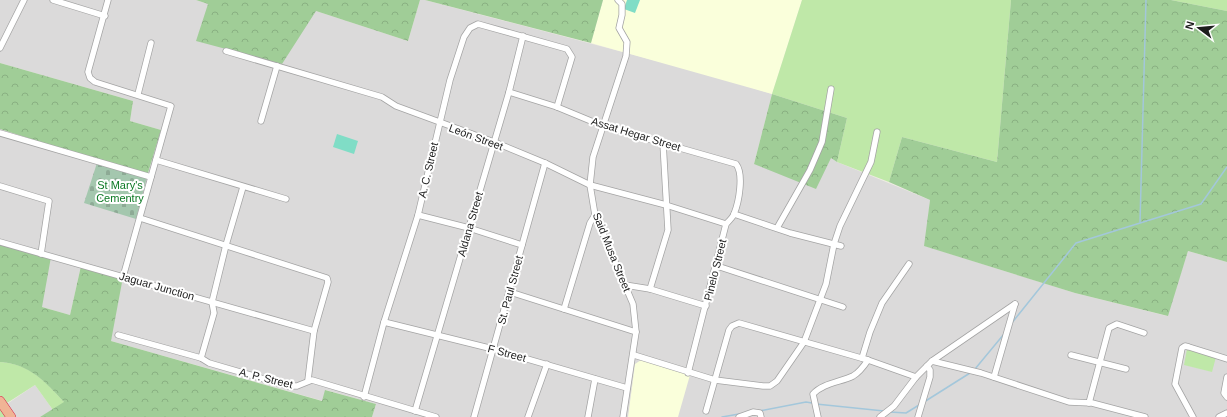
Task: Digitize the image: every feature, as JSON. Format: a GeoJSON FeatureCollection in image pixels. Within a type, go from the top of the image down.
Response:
{"type":"FeatureCollection","features":[{"type":"Feature","properties":{"kind":"highway"},"geometry":{"type":"LineString","coordinates":[[0,401],[11,417]]}},
{"type":"Feature","properties":{"kind":"street"},"geometry":{"type":"LineString","coordinates":[[0,48],[24,0]]}},
{"type":"Feature","properties":{"kind":"street"},"geometry":{"type":"LineString","coordinates":[[56,0],[105,16]]}},
{"type":"Feature","properties":{"kind":"street"},"geometry":{"type":"LineString","coordinates":[[108,0],[105,16],[88,72],[90,78],[95,82],[138,94],[171,106],[123,277]]}},
{"type":"Feature","properties":{"kind":"street","name":"Said Musa Street"},"geometry":{"type":"LineString","coordinates":[[618,0],[622,4],[622,15],[619,28],[627,42],[626,56],[594,157],[590,184],[595,215],[633,304],[636,332],[634,355],[623,417]]}},
{"type":"Feature","properties":{"kind":"street","name":"A. C. Street"},"geometry":{"type":"LineString","coordinates":[[364,397],[384,322],[418,215],[450,80],[464,36],[470,28],[478,24],[567,49],[572,57],[557,107]]}},
{"type":"Feature","properties":{"kind":"street","name":"Aldana Street"},"geometry":{"type":"LineString","coordinates":[[415,411],[509,92],[523,36]]}},
{"type":"Feature","properties":{"kind":"street"},"geometry":{"type":"LineString","coordinates":[[138,94],[151,43]]}},
{"type":"Feature","properties":{"kind":"street","name":"León Street"},"geometry":{"type":"LineString","coordinates":[[226,51],[382,97],[396,106],[494,142],[545,163],[590,184],[666,205],[726,224]]}},
{"type":"Feature","properties":{"kind":"street"},"geometry":{"type":"LineString","coordinates":[[261,121],[277,66]]}},
{"type":"Feature","properties":{"kind":"street"},"geometry":{"type":"LineString","coordinates":[[777,228],[800,189],[817,155],[825,129],[831,89]]}},
{"type":"Feature","properties":{"kind":"street","name":"Assat Hegar Street"},"geometry":{"type":"LineString","coordinates":[[509,92],[557,107],[603,126],[736,164],[740,168]]}},
{"type":"Feature","properties":{"kind":"street"},"geometry":{"type":"LineString","coordinates":[[634,355],[688,373],[715,380],[763,386],[773,385],[794,359],[804,342],[819,299],[826,284],[834,244],[840,226],[871,162],[877,132]]}},
{"type":"Feature","properties":{"kind":"street"},"geometry":{"type":"LineString","coordinates":[[0,133],[151,177]]}},
{"type":"Feature","properties":{"kind":"street"},"geometry":{"type":"LineString","coordinates":[[650,289],[668,230],[663,143]]}},
{"type":"Feature","properties":{"kind":"street"},"geometry":{"type":"LineString","coordinates":[[156,160],[286,199]]}},
{"type":"Feature","properties":{"kind":"street","name":"St. Paul Street"},"geometry":{"type":"LineString","coordinates":[[474,417],[545,163]]}},
{"type":"Feature","properties":{"kind":"street","name":"Pinelo Street"},"geometry":{"type":"LineString","coordinates":[[688,373],[717,266],[726,224],[734,214],[741,178],[740,168]]}},
{"type":"Feature","properties":{"kind":"street"},"geometry":{"type":"LineString","coordinates":[[0,186],[49,202],[41,254]]}},
{"type":"Feature","properties":{"kind":"street"},"geometry":{"type":"LineString","coordinates":[[201,358],[214,313],[212,302],[226,245],[243,187]]}},
{"type":"Feature","properties":{"kind":"street"},"geometry":{"type":"LineString","coordinates":[[734,214],[790,233],[841,246]]}},
{"type":"Feature","properties":{"kind":"street"},"geometry":{"type":"LineString","coordinates":[[418,215],[469,228],[522,245]]}},
{"type":"Feature","properties":{"kind":"street"},"geometry":{"type":"LineString","coordinates":[[564,309],[590,223],[595,215]]}},
{"type":"Feature","properties":{"kind":"street"},"geometry":{"type":"LineString","coordinates":[[140,218],[327,278],[328,282],[314,331],[308,380]]}},
{"type":"Feature","properties":{"kind":"street","name":"Jaguar Junction"},"geometry":{"type":"LineString","coordinates":[[0,242],[314,331]]}},
{"type":"Feature","properties":{"kind":"street"},"geometry":{"type":"LineString","coordinates":[[862,358],[870,332],[882,303],[909,264]]}},
{"type":"Feature","properties":{"kind":"street"},"geometry":{"type":"LineString","coordinates":[[717,266],[843,307]]}},
{"type":"Feature","properties":{"kind":"street"},"geometry":{"type":"LineString","coordinates":[[625,285],[650,289],[706,306]]}},
{"type":"Feature","properties":{"kind":"street"},"geometry":{"type":"LineString","coordinates":[[510,292],[636,332]]}},
{"type":"Feature","properties":{"kind":"street"},"geometry":{"type":"LineString","coordinates":[[880,417],[894,406],[916,377],[932,361],[1015,304],[994,377]]}},
{"type":"Feature","properties":{"kind":"street","name":"F Street"},"geometry":{"type":"LineString","coordinates":[[384,322],[493,349],[628,388]]}},
{"type":"Feature","properties":{"kind":"street"},"geometry":{"type":"LineString","coordinates":[[706,411],[729,330],[735,324],[739,323],[862,358],[916,377]]}},
{"type":"Feature","properties":{"kind":"street"},"geometry":{"type":"LineString","coordinates":[[1089,403],[1110,326],[1117,324],[1144,334]]}},
{"type":"Feature","properties":{"kind":"street","name":"A. P. Street"},"geometry":{"type":"LineString","coordinates":[[118,335],[201,358],[209,363],[288,386],[297,386],[308,380],[315,380],[364,397],[436,417]]}},
{"type":"Feature","properties":{"kind":"street"},"geometry":{"type":"LineString","coordinates":[[1193,417],[1176,384],[1182,348],[1189,346],[1227,359]]}},
{"type":"Feature","properties":{"kind":"street"},"geometry":{"type":"LineString","coordinates":[[1071,355],[1099,364],[1126,370]]}},
{"type":"Feature","properties":{"kind":"street"},"geometry":{"type":"LineString","coordinates":[[818,417],[813,394],[834,382],[853,376],[868,360]]}},
{"type":"Feature","properties":{"kind":"street"},"geometry":{"type":"LineString","coordinates":[[932,361],[994,377],[1069,402],[1089,403],[1145,417]]}},
{"type":"Feature","properties":{"kind":"street"},"geometry":{"type":"LineString","coordinates":[[528,417],[547,364]]}},
{"type":"Feature","properties":{"kind":"street"},"geometry":{"type":"LineString","coordinates":[[918,417],[930,377],[930,370],[927,366]]}},
{"type":"Feature","properties":{"kind":"street"},"geometry":{"type":"LineString","coordinates":[[1227,377],[1223,389],[1227,397]]}},
{"type":"Feature","properties":{"kind":"street"},"geometry":{"type":"LineString","coordinates":[[588,417],[595,378]]}},
{"type":"Feature","properties":{"kind":"street"},"geometry":{"type":"LineString","coordinates":[[739,417],[753,412],[760,413],[761,417]]}},
{"type":"Feature","properties":{"kind":"street"},"geometry":{"type":"LineString","coordinates":[[1219,417],[1227,413]]}},
{"type":"Feature","properties":{"kind":"shaded area"},"geometry":{"type":"Polygon","coordinates":[[[0,0],[196,0],[208,4],[316,11],[408,41],[420,0],[425,0],[725,79],[772,94],[754,164],[831,158],[837,162],[930,200],[925,246],[1075,293],[1167,316],[1188,251],[1227,262],[1227,417],[372,417],[376,404],[326,390],[323,401],[111,341],[81,266],[70,315],[42,307],[0,244],[0,129],[146,176],[161,130],[130,121],[133,101],[0,63],[0,0]]]}},
{"type":"Feature","properties":{"kind":"shaded area"},"geometry":{"type":"Polygon","coordinates":[[[603,0],[802,0],[772,94],[591,43],[603,0]]]}},
{"type":"Feature","properties":{"kind":"shaded area"},"geometry":{"type":"Polygon","coordinates":[[[641,360],[690,375],[678,417],[628,417],[635,364],[641,360]]]}},
{"type":"Feature","properties":{"kind":"shaded area"},"geometry":{"type":"Polygon","coordinates":[[[35,385],[53,410],[40,417],[15,417],[7,404],[35,385]]]}},
{"type":"Feature","properties":{"kind":"green space"},"geometry":{"type":"Polygon","coordinates":[[[196,0],[420,0],[408,41],[316,11],[282,64],[196,41],[208,4],[196,0]]]}},
{"type":"Feature","properties":{"kind":"green space"},"geometry":{"type":"Polygon","coordinates":[[[425,0],[603,0],[591,43],[425,0]]]}},
{"type":"Feature","properties":{"kind":"green space"},"geometry":{"type":"Polygon","coordinates":[[[627,0],[640,0],[635,13],[624,9],[627,0]]]}},
{"type":"Feature","properties":{"kind":"green space"},"geometry":{"type":"Polygon","coordinates":[[[802,0],[1011,0],[997,162],[902,137],[889,182],[837,162],[847,118],[772,94],[802,0]]]}},
{"type":"Feature","properties":{"kind":"green space"},"geometry":{"type":"Polygon","coordinates":[[[1011,0],[1171,0],[1227,11],[1227,262],[1188,251],[1168,316],[1075,293],[924,246],[930,200],[889,182],[902,137],[997,162],[1011,0]]]}},
{"type":"Feature","properties":{"kind":"green space"},"geometry":{"type":"Polygon","coordinates":[[[1171,0],[1227,0],[1227,11],[1171,0]]]}},
{"type":"Feature","properties":{"kind":"green space"},"geometry":{"type":"Polygon","coordinates":[[[0,63],[133,101],[130,121],[161,130],[147,176],[0,129],[0,63]]]}},
{"type":"Feature","properties":{"kind":"green space"},"geometry":{"type":"Polygon","coordinates":[[[772,94],[847,118],[837,162],[831,158],[816,189],[754,164],[772,94]]]}},
{"type":"Feature","properties":{"kind":"green space"},"geometry":{"type":"Polygon","coordinates":[[[337,134],[358,141],[354,154],[333,147],[337,134]]]}},
{"type":"Feature","properties":{"kind":"green space","name":"St Mary's Cementry"},"geometry":{"type":"Polygon","coordinates":[[[97,163],[147,177],[136,219],[84,203],[97,163]]]}},
{"type":"Feature","properties":{"kind":"green space"},"geometry":{"type":"Polygon","coordinates":[[[0,244],[51,257],[42,307],[70,315],[81,266],[123,277],[111,341],[322,401],[325,390],[376,404],[372,417],[40,417],[64,402],[43,381],[28,370],[11,363],[0,362],[0,244]]]}},
{"type":"Feature","properties":{"kind":"green space"},"geometry":{"type":"Polygon","coordinates":[[[1187,349],[1216,357],[1212,372],[1184,365],[1187,349]]]}},
{"type":"Feature","properties":{"kind":"green space"},"geometry":{"type":"Polygon","coordinates":[[[0,362],[20,366],[37,375],[65,403],[53,410],[35,385],[7,403],[15,417],[0,417],[0,362]]]}},
{"type":"Feature","properties":{"kind":"waterway"},"geometry":{"type":"LineString","coordinates":[[1140,222],[1146,0]]}},
{"type":"Feature","properties":{"kind":"waterway"},"geometry":{"type":"LineString","coordinates":[[1011,324],[1076,243],[1201,204],[1227,167]]}},
{"type":"Feature","properties":{"kind":"waterway"},"geometry":{"type":"LineString","coordinates":[[975,369],[1004,334]]}},
{"type":"Feature","properties":{"kind":"waterway"},"geometry":{"type":"LineString","coordinates":[[924,402],[970,373]]}},
{"type":"Feature","properties":{"kind":"waterway"},"geometry":{"type":"LineString","coordinates":[[759,411],[806,402],[812,403]]}},
{"type":"Feature","properties":{"kind":"waterway"},"geometry":{"type":"LineString","coordinates":[[816,404],[884,411]]}},
{"type":"Feature","properties":{"kind":"waterway"},"geometry":{"type":"LineString","coordinates":[[890,412],[906,413],[919,405]]}},
{"type":"Feature","properties":{"kind":"waterway"},"geometry":{"type":"LineString","coordinates":[[722,417],[739,414]]}}]}
